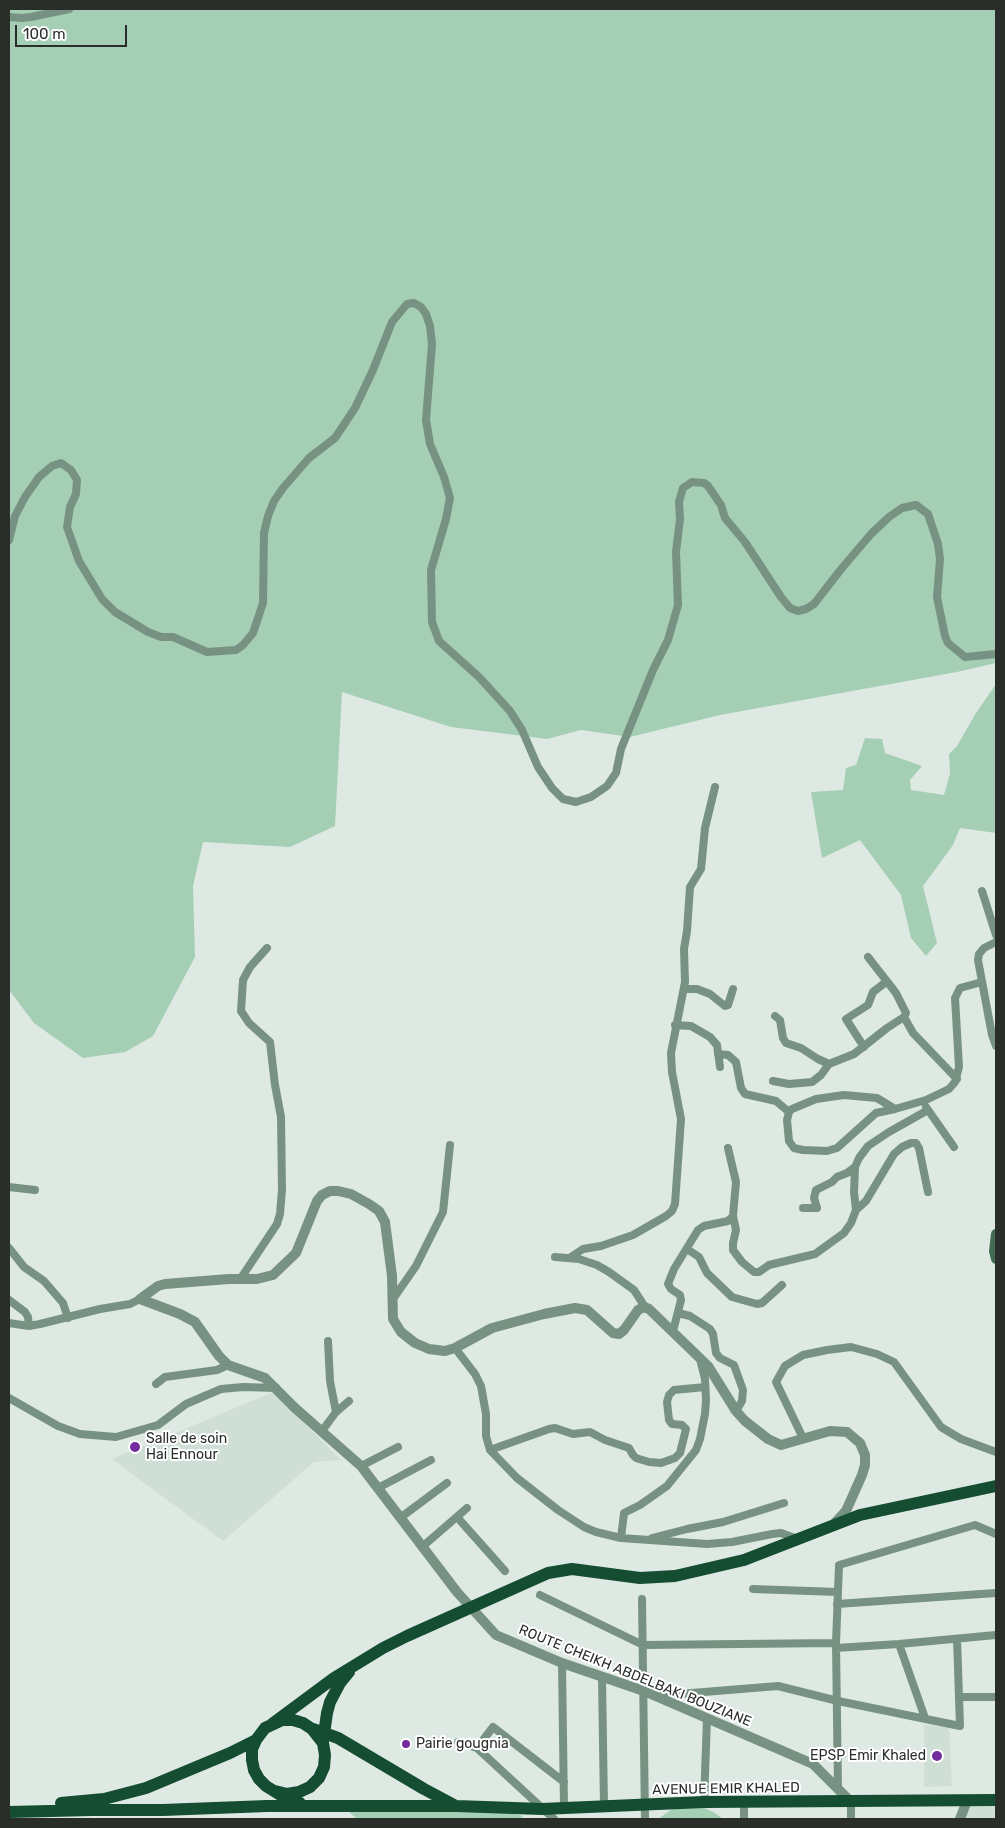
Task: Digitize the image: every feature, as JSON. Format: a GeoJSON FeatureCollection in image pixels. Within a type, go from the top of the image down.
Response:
{"type":"FeatureCollection","features":[{"type":"Feature","properties":{"kind":"main road"},"geometry":{"type":"LineString","coordinates":[[996,1234],[994,1251],[996,1259]]}},
{"type":"Feature","properties":{"kind":"main road"},"geometry":{"type":"LineString","coordinates":[[317,1807],[290,1801],[262,1782],[254,1770],[252,1760],[252,1750],[256,1740],[260,1733],[323,1686],[358,1663],[407,1636],[548,1573],[572,1569],[640,1578],[675,1576],[744,1560],[835,1523],[860,1515],[996,1486]]}},
{"type":"Feature","properties":{"kind":"main road"},"geometry":{"type":"LineString","coordinates":[[267,1806],[290,1801],[310,1787],[318,1778],[324,1768],[325,1755],[320,1735],[327,1712],[337,1688],[358,1663]]}},
{"type":"Feature","properties":{"kind":"main road"},"geometry":{"type":"LineString","coordinates":[[327,1712],[329,1724],[338,1738]]}},
{"type":"Feature","properties":{"kind":"main road"},"geometry":{"type":"LineString","coordinates":[[272,1724],[282,1720],[292,1720],[303,1723],[320,1735],[338,1738],[424,1790],[456,1806]]}},
{"type":"Feature","properties":{"kind":"main road"},"geometry":{"type":"LineString","coordinates":[[9,1803],[62,1803],[104,1799],[169,1780],[256,1740]]}},
{"type":"Feature","properties":{"kind":"main road"},"geometry":{"type":"LineString","coordinates":[[275,1791],[287,1794],[299,1792],[310,1787]]}},
{"type":"Feature","properties":{"kind":"main road","name":"AVENUE EMIR KHALED"},"geometry":{"type":"LineString","coordinates":[[317,1807],[456,1806],[564,1809],[704,1802],[996,1800]]}},
{"type":"Feature","properties":{"kind":"main road"},"geometry":{"type":"LineString","coordinates":[[9,1812],[163,1810],[267,1806],[317,1807]]}},
{"type":"Feature","properties":{"kind":"street"},"geometry":{"type":"LineString","coordinates":[[9,17],[22,18],[69,9]]}},
{"type":"Feature","properties":{"kind":"street"},"geometry":{"type":"LineString","coordinates":[[9,540],[15,516],[39,478],[52,466],[62,463],[71,470],[78,480],[76,494],[70,506],[67,527],[79,561],[102,599],[115,612],[148,632],[161,637],[173,637],[207,652],[236,650],[253,632],[263,603],[264,533],[274,501],[289,480],[309,458],[335,438],[355,408],[373,370],[392,322],[407,304],[414,303],[421,307],[426,314],[430,326],[432,344],[426,420],[430,444],[444,477],[450,498],[431,570],[432,622],[439,641],[479,677],[510,711],[522,730],[538,767],[552,788],[563,799],[576,802],[591,797],[607,786],[616,773],[621,749],[653,670],[668,640],[678,604],[676,552],[680,519],[679,502],[683,488],[692,482],[704,483],[708,486],[721,505],[725,518],[745,542],[781,598],[790,608],[798,611],[814,604],[871,534],[902,508],[916,505],[928,514],[938,544],[940,559],[937,597],[948,643],[965,657],[996,654]]}},
{"type":"Feature","properties":{"kind":"street"},"geometry":{"type":"LineString","coordinates":[[571,1257],[583,1249],[601,1246],[633,1234],[666,1216],[674,1208],[681,1133],[680,1107],[671,1066],[671,1053],[675,1025],[684,989],[684,949],[690,886],[701,869],[705,828],[715,786]]}},
{"type":"Feature","properties":{"kind":"street"},"geometry":{"type":"LineString","coordinates":[[982,891],[996,935]]}},
{"type":"Feature","properties":{"kind":"street"},"geometry":{"type":"LineString","coordinates":[[996,942],[984,948],[979,954],[978,960],[992,1036],[996,1046]]}},
{"type":"Feature","properties":{"kind":"street"},"geometry":{"type":"LineString","coordinates":[[241,1278],[277,1224],[280,1214],[282,1190],[281,1116],[275,1086],[270,1042],[249,1023],[241,1011],[243,980],[250,967],[267,948]]}},
{"type":"Feature","properties":{"kind":"street"},"geometry":{"type":"LineString","coordinates":[[773,1082],[789,1084],[812,1082],[830,1064],[854,1054],[904,1017],[906,1013],[905,1008],[896,993],[868,958]]}},
{"type":"Feature","properties":{"kind":"street"},"geometry":{"type":"LineString","coordinates":[[864,1047],[846,1019],[868,1004],[873,992],[886,982]]}},
{"type":"Feature","properties":{"kind":"street"},"geometry":{"type":"LineString","coordinates":[[895,1109],[877,1098],[867,1096],[833,1095],[816,1099],[789,1112],[787,1120],[789,1141],[794,1148],[828,1151],[844,1143],[876,1113],[895,1109],[922,1101],[950,1088],[957,1079],[959,1067],[955,998],[960,988],[982,982]]}},
{"type":"Feature","properties":{"kind":"street"},"geometry":{"type":"LineString","coordinates":[[684,989],[697,989],[710,994],[725,1006],[728,1005],[733,989]]}},
{"type":"Feature","properties":{"kind":"street"},"geometry":{"type":"LineString","coordinates":[[775,1016],[780,1020],[783,1038],[786,1043],[801,1048],[830,1064]]}},
{"type":"Feature","properties":{"kind":"street"},"geometry":{"type":"LineString","coordinates":[[904,1017],[913,1033],[957,1079]]}},
{"type":"Feature","properties":{"kind":"street"},"geometry":{"type":"LineString","coordinates":[[675,1025],[691,1026],[710,1037],[717,1045],[720,1066]]}},
{"type":"Feature","properties":{"kind":"street"},"geometry":{"type":"LineString","coordinates":[[718,1054],[728,1055],[736,1062],[741,1088],[745,1094],[771,1099],[789,1112]]}},
{"type":"Feature","properties":{"kind":"street"},"geometry":{"type":"LineString","coordinates":[[812,1082],[816,1099]]}},
{"type":"Feature","properties":{"kind":"street"},"geometry":{"type":"LineString","coordinates":[[922,1101],[954,1147]]}},
{"type":"Feature","properties":{"kind":"street"},"geometry":{"type":"LineString","coordinates":[[856,1210],[854,1192],[855,1167],[859,1158],[868,1146],[898,1126],[928,1110]]}},
{"type":"Feature","properties":{"kind":"street"},"geometry":{"type":"LineString","coordinates":[[728,1148],[736,1182],[734,1216],[736,1230],[733,1250],[750,1270],[759,1272],[769,1265],[810,1256],[819,1252],[848,1229],[856,1210],[866,1201],[894,1154],[902,1147],[911,1143],[916,1143],[919,1148],[928,1192]]}},
{"type":"Feature","properties":{"kind":"street"},"geometry":{"type":"LineString","coordinates":[[393,1299],[416,1266],[443,1212],[450,1145]]}},
{"type":"Feature","properties":{"kind":"street"},"geometry":{"type":"LineString","coordinates":[[803,1208],[817,1208],[814,1198],[816,1190],[855,1167]]}},
{"type":"Feature","properties":{"kind":"street"},"geometry":{"type":"LineString","coordinates":[[9,1187],[35,1190]]}},
{"type":"Feature","properties":{"kind":"street"},"geometry":{"type":"LineString","coordinates":[[9,1323],[29,1326],[130,1304],[158,1286],[165,1284],[257,1278],[273,1275],[296,1253],[317,1201],[322,1195],[330,1191],[338,1191],[360,1198],[378,1211],[385,1222],[392,1276],[394,1319],[401,1332],[414,1343],[445,1351],[455,1348],[492,1328],[575,1308],[587,1310],[613,1333],[619,1334],[638,1310],[645,1307]]}},
{"type":"Feature","properties":{"kind":"street"},"geometry":{"type":"LineString","coordinates":[[673,1331],[681,1297],[669,1287],[668,1281],[674,1269],[698,1230],[704,1226],[728,1221],[734,1216]]}},
{"type":"Feature","properties":{"kind":"street"},"geometry":{"type":"LineString","coordinates":[[9,1248],[24,1267],[44,1281],[63,1303],[68,1318]]}},
{"type":"Feature","properties":{"kind":"street"},"geometry":{"type":"LineString","coordinates":[[687,1249],[699,1257],[707,1272],[732,1297],[757,1304],[762,1303],[782,1285]]}},
{"type":"Feature","properties":{"kind":"street"},"geometry":{"type":"LineString","coordinates":[[555,1257],[571,1257],[597,1265],[634,1290],[645,1307],[673,1331],[714,1374],[736,1411],[745,1421],[768,1439],[781,1444],[830,1431],[847,1432],[860,1443],[865,1455],[865,1465],[848,1506],[835,1523]]}},
{"type":"Feature","properties":{"kind":"street"},"geometry":{"type":"LineString","coordinates":[[140,1299],[180,1314],[195,1322],[219,1356],[228,1364],[265,1378],[295,1408],[361,1466],[422,1546],[467,1508]]}},
{"type":"Feature","properties":{"kind":"street"},"geometry":{"type":"LineString","coordinates":[[9,1300],[25,1312],[28,1317],[29,1326]]}},
{"type":"Feature","properties":{"kind":"street"},"geometry":{"type":"LineString","coordinates":[[678,1313],[690,1316],[710,1329],[713,1334],[716,1353],[720,1358],[731,1362],[737,1370],[742,1383],[743,1396],[736,1411]]}},
{"type":"Feature","properties":{"kind":"street"},"geometry":{"type":"LineString","coordinates":[[328,1341],[330,1382],[336,1412]]}},
{"type":"Feature","properties":{"kind":"street"},"geometry":{"type":"LineString","coordinates":[[803,1438],[776,1382],[785,1366],[804,1355],[851,1347],[877,1354],[894,1362],[941,1427],[961,1439],[996,1452]]}},
{"type":"Feature","properties":{"kind":"street"},"geometry":{"type":"LineString","coordinates":[[455,1348],[481,1386],[486,1414],[486,1436],[490,1450],[517,1478],[578,1524],[596,1532],[621,1538],[645,1540],[720,1544],[781,1533],[798,1539]]}},
{"type":"Feature","properties":{"kind":"street"},"geometry":{"type":"LineString","coordinates":[[621,1538],[624,1513],[666,1486],[693,1455],[700,1439],[705,1414],[706,1387],[699,1357]]}},
{"type":"Feature","properties":{"kind":"street"},"geometry":{"type":"LineString","coordinates":[[156,1384],[165,1377],[210,1372],[228,1364]]}},
{"type":"Feature","properties":{"kind":"street"},"geometry":{"type":"LineString","coordinates":[[9,1398],[58,1426],[80,1434],[116,1437],[158,1425],[186,1404],[221,1390],[243,1387],[276,1388]]}},
{"type":"Feature","properties":{"kind":"street"},"geometry":{"type":"LineString","coordinates":[[490,1450],[555,1428],[573,1434],[590,1432],[605,1440],[629,1448],[636,1458],[648,1462],[661,1463],[675,1458],[680,1453],[686,1429],[682,1425],[672,1424],[669,1420],[667,1402],[669,1395],[674,1390],[706,1387]]}},
{"type":"Feature","properties":{"kind":"street"},"geometry":{"type":"LineString","coordinates":[[322,1431],[336,1412],[348,1401]]}},
{"type":"Feature","properties":{"kind":"street"},"geometry":{"type":"LineString","coordinates":[[361,1466],[398,1447]]}},
{"type":"Feature","properties":{"kind":"street"},"geometry":{"type":"LineString","coordinates":[[378,1488],[431,1460]]}},
{"type":"Feature","properties":{"kind":"street"},"geometry":{"type":"LineString","coordinates":[[400,1518],[447,1483]]}},
{"type":"Feature","properties":{"kind":"street"},"geometry":{"type":"LineString","coordinates":[[645,1540],[723,1522],[784,1504]]}},
{"type":"Feature","properties":{"kind":"street"},"geometry":{"type":"LineString","coordinates":[[457,1517],[505,1571]]}},
{"type":"Feature","properties":{"kind":"street"},"geometry":{"type":"LineString","coordinates":[[838,1790],[836,1646],[838,1565],[975,1524],[996,1534]]}},
{"type":"Feature","properties":{"kind":"street","name":"ROUTE CHEIKH ABDELBAKI BOUZIANE"},"geometry":{"type":"LineString","coordinates":[[422,1546],[457,1592],[496,1635],[562,1664],[644,1691],[813,1764],[851,1802]]}},
{"type":"Feature","properties":{"kind":"street"},"geometry":{"type":"LineString","coordinates":[[752,1589],[838,1592]]}},
{"type":"Feature","properties":{"kind":"street"},"geometry":{"type":"LineString","coordinates":[[837,1604],[996,1593]]}},
{"type":"Feature","properties":{"kind":"street"},"geometry":{"type":"LineString","coordinates":[[540,1595],[643,1645],[836,1646],[899,1644],[996,1635]]}},
{"type":"Feature","properties":{"kind":"street"},"geometry":{"type":"LineString","coordinates":[[642,1599],[645,1819]]}},
{"type":"Feature","properties":{"kind":"street"},"geometry":{"type":"LineString","coordinates":[[644,1691],[679,1694],[778,1686],[838,1701],[960,1726],[957,1639]]}},
{"type":"Feature","properties":{"kind":"street"},"geometry":{"type":"LineString","coordinates":[[899,1644],[925,1718]]}},
{"type":"Feature","properties":{"kind":"street"},"geometry":{"type":"LineString","coordinates":[[562,1664],[564,1809]]}},
{"type":"Feature","properties":{"kind":"street"},"geometry":{"type":"LineString","coordinates":[[602,1677],[604,1807]]}},
{"type":"Feature","properties":{"kind":"street"},"geometry":{"type":"LineString","coordinates":[[959,1697],[996,1697]]}},
{"type":"Feature","properties":{"kind":"street"},"geometry":{"type":"LineString","coordinates":[[704,1802],[707,1718]]}},
{"type":"Feature","properties":{"kind":"street"},"geometry":{"type":"LineString","coordinates":[[477,1748],[493,1727],[564,1782]]}},
{"type":"Feature","properties":{"kind":"street"},"geometry":{"type":"LineString","coordinates":[[458,1742],[477,1748],[554,1819]]}},
{"type":"Feature","properties":{"kind":"street"},"geometry":{"type":"LineString","coordinates":[[960,1819],[967,1801]]}},
{"type":"Feature","properties":{"kind":"street"},"geometry":{"type":"LineString","coordinates":[[744,1802],[744,1819]]}},
{"type":"Feature","properties":{"kind":"street"},"geometry":{"type":"LineString","coordinates":[[850,1819],[851,1802]]}},
{"type":"Feature","properties":{"kind":"shaded area"},"geometry":{"type":"Polygon","coordinates":[[[273,1392],[341,1460],[314,1462],[223,1541],[112,1459],[130,1451],[127,1446],[139,1441],[142,1447],[273,1392]]]}},
{"type":"Feature","properties":{"kind":"shaded area","name":"EPSP Emir Khaled"},"geometry":{"type":"Polygon","coordinates":[[[924,1725],[949,1726],[952,1786],[924,1787],[924,1725]]]}},
{"type":"Feature","properties":{"kind":"shaded area"},"geometry":{"type":"Polygon","coordinates":[[[971,1806],[996,1806],[996,1819],[966,1819],[971,1806]]]}},
{"type":"Feature","properties":{"kind":"green space"},"geometry":{"type":"Polygon","coordinates":[[[9,9],[996,9],[996,663],[957,672],[720,715],[630,737],[581,730],[547,739],[451,727],[342,692],[335,826],[290,847],[203,842],[193,886],[195,957],[153,1036],[125,1052],[83,1058],[34,1023],[9,990],[9,9]]]}},
{"type":"Feature","properties":{"kind":"green space"},"geometry":{"type":"Polygon","coordinates":[[[996,684],[996,833],[960,828],[953,845],[923,886],[937,943],[926,956],[911,938],[901,895],[860,840],[822,858],[811,792],[843,790],[846,768],[856,765],[865,738],[882,739],[885,753],[922,766],[910,780],[911,790],[944,795],[950,774],[949,754],[957,746],[996,684]]]}},
{"type":"Feature","properties":{"kind":"green space"},"geometry":{"type":"Polygon","coordinates":[[[686,1805],[701,1806],[723,1819],[658,1819],[671,1810],[686,1805]]]}},
{"type":"Feature","properties":{"kind":"green space"},"geometry":{"type":"Polygon","coordinates":[[[501,1810],[523,1816],[520,1819],[357,1819],[349,1812],[501,1810]]]}},
{"type":"Feature","properties":{"kind":"place","name":"Salle de soin Hai Ennour"},"geometry":{"type":"Point","coordinates":[135,1447]}},
{"type":"Feature","properties":{"kind":"place","name":"Pairie gougnia"},"geometry":{"type":"Point","coordinates":[406,1744]}},
{"type":"Feature","properties":{"kind":"place","name":"EPSP Emir Khaled"},"geometry":{"type":"Point","coordinates":[937,1756]}}]}
